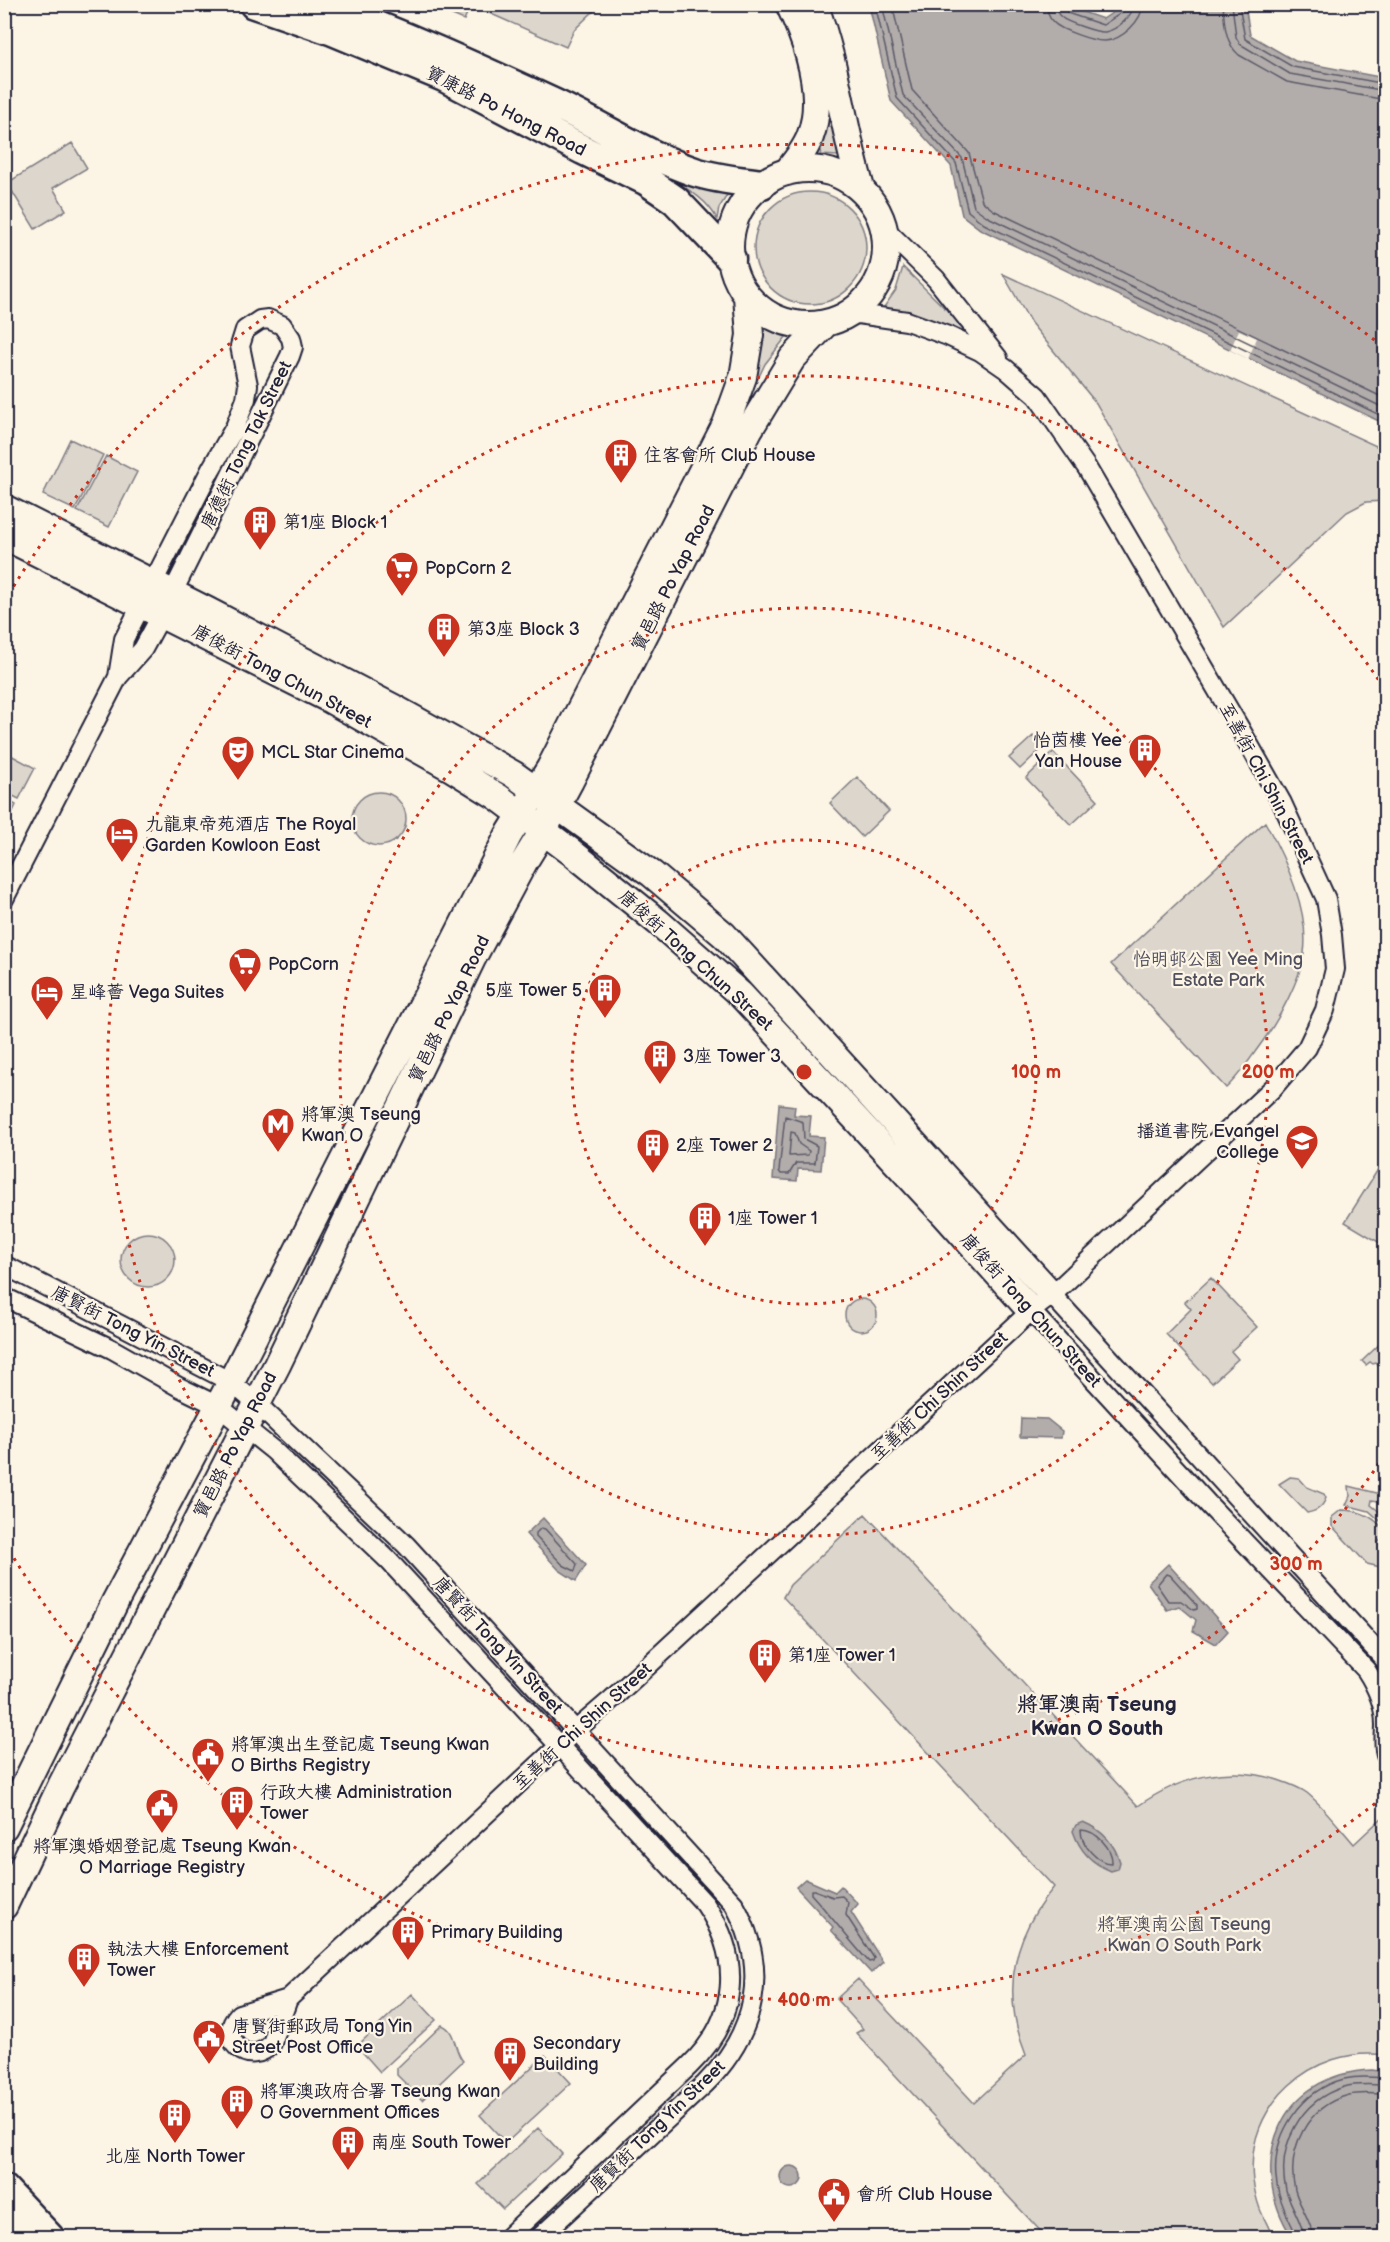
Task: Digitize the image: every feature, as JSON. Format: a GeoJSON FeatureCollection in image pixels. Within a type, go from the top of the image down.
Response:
{"type":"FeatureCollection","features":[{"type":"Feature","properties":{"kind":"main road","name":"寶康路 Po Hong Road"},"geometry":{"type":"LineString","coordinates":[[254,4],[326,29],[444,77],[647,181],[675,200],[731,259]]}},
{"type":"Feature","properties":{"kind":"main road","name":"寶康路 Po Hong Road"},"geometry":{"type":"LineString","coordinates":[[320,4],[483,71],[561,106],[660,157],[695,172],[724,179],[775,178]]}},
{"type":"Feature","properties":{"kind":"main road","name":"寶邑路 Po Yap Road"},"geometry":{"type":"LineString","coordinates":[[775,178],[807,169],[826,171],[845,177],[861,188],[876,207],[885,229],[887,253],[882,274],[869,296],[851,313],[826,323],[799,325],[784,322],[758,307],[747,296],[737,279],[731,259],[731,238],[736,217],[747,199],[775,178],[802,152],[810,137],[815,108],[810,63],[789,4]]}},
{"type":"Feature","properties":{"kind":"main road","name":"寶邑路 Po Yap Road"},"geometry":{"type":"LineString","coordinates":[[814,4],[828,44],[850,151],[861,188]]}},
{"type":"Feature","properties":{"kind":"main road","name":"寶邑路 Po Yap Road"},"geometry":{"type":"LineString","coordinates":[[4,1827],[116,1600],[231,1382],[508,836],[561,748],[726,424],[743,377],[750,335],[747,296]]}},
{"type":"Feature","properties":{"kind":"main road","name":"寶邑路 Po Yap Road"},"geometry":{"type":"LineString","coordinates":[[4,1906],[61,1786],[256,1404],[472,959],[557,805],[749,430],[792,359],[826,323]]}},
{"type":"Feature","properties":{"kind":"main road","name":"唐俊街 Tong Chun Street"},"geometry":{"type":"LineString","coordinates":[[4,508],[327,698],[453,769],[521,814],[584,861],[741,995],[1031,1311]]}},
{"type":"Feature","properties":{"kind":"main road","name":"唐俊街 Tong Chun Street"},"geometry":{"type":"LineString","coordinates":[[4,536],[158,599],[396,709],[513,774],[537,790],[652,874],[724,935],[1052,1295]]}},
{"type":"Feature","properties":{"kind":"main road"},"geometry":{"type":"LineString","coordinates":[[684,946],[701,948],[716,943],[724,935]]}},
{"type":"Feature","properties":{"kind":"main road"},"geometry":{"type":"LineString","coordinates":[[4,2189],[50,2238]]}},
{"type":"Feature","properties":{"kind":"main road"},"geometry":{"type":"LineString","coordinates":[[4,2228],[13,2238]]}},
{"type":"Feature","properties":{"kind":"street","name":"至善街 Chi Shin Street"},"geometry":{"type":"LineString","coordinates":[[885,229],[936,279],[1006,369]]}},
{"type":"Feature","properties":{"kind":"street","name":"至善街 Chi Shin Street"},"geometry":{"type":"LineString","coordinates":[[288,1999],[576,1730],[1031,1311],[1052,1295],[1273,1088],[1307,1048],[1325,1010],[1335,969],[1332,935],[1326,899],[1303,846],[1282,803],[1087,468],[1037,396],[1006,369],[980,351],[906,321],[851,313]]}},
{"type":"Feature","properties":{"kind":"street","name":"唐德街 Tong Tak Street"},"geometry":{"type":"LineString","coordinates":[[4,899],[118,677],[124,639],[158,599],[290,356],[292,347],[288,331],[276,321],[260,320],[252,324],[241,338],[240,352],[248,385],[246,399],[235,427],[211,469],[158,599]]}},
{"type":"Feature","properties":{"kind":"street","name":"唐賢街 Tong Yin Street"},"geometry":{"type":"LineString","coordinates":[[4,1264],[231,1382],[256,1404],[406,1545],[734,1904],[742,1918],[752,1949],[755,1982],[750,2015],[737,2046],[717,2072],[539,2238]]}},
{"type":"Feature","properties":{"kind":"street","name":"唐俊街 Tong Chun Street"},"geometry":{"type":"LineString","coordinates":[[1052,1295],[1386,1661]]}},
{"type":"Feature","properties":{"kind":"street","name":"唐賢街 Tong Yin Street"},"geometry":{"type":"LineString","coordinates":[[4,1297],[112,1349],[218,1406],[274,1451],[389,1561],[709,1910],[720,1928],[728,1954],[730,1975],[729,1995],[716,2034],[699,2056],[507,2238]]}},
{"type":"Feature","properties":{"kind":"street","name":"唐俊街 Tong Chun Street"},"geometry":{"type":"LineString","coordinates":[[1031,1311],[1210,1506],[1366,1670],[1374,1682],[1383,1709],[1383,1746],[1386,1755]]}},
{"type":"Feature","properties":{"kind":"green space"},"geometry":{"type":"Polygon","coordinates":[[[429,5],[471,5],[464,20],[429,5]]]}},
{"type":"Feature","properties":{"kind":"green space"},"geometry":{"type":"Polygon","coordinates":[[[471,5],[600,5],[574,30],[566,47],[471,5]]]}},
{"type":"Feature","properties":{"kind":"green space"},"geometry":{"type":"Polygon","coordinates":[[[806,5],[831,104],[838,156],[820,155],[826,125],[806,5]]]}},
{"type":"Feature","properties":{"kind":"green space"},"geometry":{"type":"Polygon","coordinates":[[[72,143],[87,168],[53,188],[66,210],[35,229],[7,183],[72,143]]]}},
{"type":"Feature","properties":{"kind":"green space"},"geometry":{"type":"Polygon","coordinates":[[[662,173],[731,189],[719,208],[717,219],[700,198],[662,173]]]}},
{"type":"Feature","properties":{"kind":"green space"},"geometry":{"type":"Polygon","coordinates":[[[810,192],[831,197],[849,209],[861,227],[866,248],[861,269],[849,287],[831,299],[810,304],[789,299],[771,287],[759,269],[754,248],[759,227],[771,209],[789,197],[810,192]]]}},
{"type":"Feature","properties":{"kind":"green space"},"geometry":{"type":"Polygon","coordinates":[[[903,267],[973,336],[970,339],[933,321],[884,307],[896,290],[903,267]]]}},
{"type":"Feature","properties":{"kind":"green space"},"geometry":{"type":"Polygon","coordinates":[[[1003,274],[1376,446],[1385,443],[1385,501],[1366,502],[1347,512],[1224,627],[1096,403],[1031,323],[1003,274]]]}},
{"type":"Feature","properties":{"kind":"green space"},"geometry":{"type":"Polygon","coordinates":[[[759,326],[786,337],[765,364],[745,406],[759,326]]]}},
{"type":"Feature","properties":{"kind":"green space"},"geometry":{"type":"Polygon","coordinates":[[[70,439],[103,455],[75,510],[43,495],[70,439]]]}},
{"type":"Feature","properties":{"kind":"green space"},"geometry":{"type":"Polygon","coordinates":[[[106,456],[137,472],[109,527],[77,511],[106,456]]]}},
{"type":"Feature","properties":{"kind":"green space"},"geometry":{"type":"Polygon","coordinates":[[[1033,736],[1043,747],[1020,769],[1009,758],[1033,736]]]}},
{"type":"Feature","properties":{"kind":"green space"},"geometry":{"type":"Polygon","coordinates":[[[5,752],[35,768],[19,799],[5,792],[5,752]]]}},
{"type":"Feature","properties":{"kind":"green space"},"geometry":{"type":"Polygon","coordinates":[[[1053,752],[1098,800],[1071,825],[1026,778],[1053,752]]]}},
{"type":"Feature","properties":{"kind":"green space"},"geometry":{"type":"Polygon","coordinates":[[[857,777],[889,811],[862,837],[830,803],[857,777]]]}},
{"type":"Feature","properties":{"kind":"green space"},"geometry":{"type":"Polygon","coordinates":[[[374,792],[384,792],[394,796],[402,804],[406,819],[402,834],[394,842],[384,846],[374,846],[364,842],[356,834],[352,824],[352,814],[356,804],[364,796],[374,792]]]}},
{"type":"Feature","properties":{"kind":"green space"},"geometry":{"type":"Polygon","coordinates":[[[5,799],[16,805],[5,828],[5,799]]]}},
{"type":"Feature","properties":{"kind":"green space","name":"怡明邨公園 Yee Ming Estate Park"},"geometry":{"type":"Polygon","coordinates":[[[1265,822],[1288,868],[1300,903],[1305,937],[1304,953],[1294,987],[1269,1033],[1226,1088],[1111,964],[1265,822]]]}},
{"type":"Feature","properties":{"kind":"green space"},"geometry":{"type":"Polygon","coordinates":[[[1382,1163],[1386,1165],[1385,1246],[1345,1222],[1382,1163]]]}},
{"type":"Feature","properties":{"kind":"green space"},"geometry":{"type":"Polygon","coordinates":[[[143,1233],[153,1233],[163,1237],[171,1245],[175,1260],[171,1275],[163,1283],[153,1287],[143,1287],[133,1283],[125,1275],[121,1265],[121,1255],[125,1245],[133,1237],[143,1233]]]}},
{"type":"Feature","properties":{"kind":"green space"},"geometry":{"type":"Polygon","coordinates":[[[1211,1278],[1257,1327],[1231,1351],[1238,1359],[1212,1383],[1166,1334],[1191,1309],[1185,1302],[1211,1278]]]}},
{"type":"Feature","properties":{"kind":"green space"},"geometry":{"type":"Polygon","coordinates":[[[861,1299],[872,1304],[877,1315],[872,1326],[861,1331],[850,1326],[845,1315],[850,1304],[861,1299]]]}},
{"type":"Feature","properties":{"kind":"green space"},"geometry":{"type":"Polygon","coordinates":[[[1385,1339],[1385,1378],[1382,1374],[1384,1372],[1376,1363],[1370,1362],[1366,1365],[1362,1361],[1385,1339]]]}},
{"type":"Feature","properties":{"kind":"green space"},"geometry":{"type":"Polygon","coordinates":[[[1290,1477],[1299,1478],[1307,1487],[1324,1494],[1326,1498],[1321,1507],[1307,1513],[1279,1484],[1290,1477]]]}},
{"type":"Feature","properties":{"kind":"green space"},"geometry":{"type":"Polygon","coordinates":[[[1349,1486],[1385,1495],[1385,1502],[1372,1500],[1371,1505],[1382,1512],[1385,1505],[1385,1525],[1369,1511],[1346,1505],[1350,1496],[1349,1486]]]}},
{"type":"Feature","properties":{"kind":"green space"},"geometry":{"type":"Polygon","coordinates":[[[1341,1510],[1365,1515],[1376,1521],[1385,1531],[1385,1537],[1378,1542],[1385,1550],[1385,1568],[1367,1564],[1332,1526],[1332,1517],[1341,1510]]]}},
{"type":"Feature","properties":{"kind":"green space","name":"將軍澳南公園 Tseung Kwan O South Park"},"geometry":{"type":"Polygon","coordinates":[[[865,1514],[1138,1806],[1170,1787],[1187,1781],[1205,1776],[1241,1773],[1278,1780],[1304,1791],[1354,1844],[1385,1815],[1385,2055],[1358,2054],[1333,2060],[1309,2070],[1289,2086],[1272,2105],[1260,2128],[1253,2153],[1253,2181],[1260,2208],[1272,2237],[1046,2237],[856,2033],[863,2029],[836,1999],[858,1979],[974,2103],[1026,2055],[1018,2032],[1014,2010],[1014,1967],[1028,1926],[1039,1906],[1054,1887],[783,1597],[790,1585],[865,1514]]]}},
{"type":"Feature","properties":{"kind":"green space"},"geometry":{"type":"Polygon","coordinates":[[[412,1994],[436,2020],[380,2072],[357,2046],[412,1994]]]}},
{"type":"Feature","properties":{"kind":"green space"},"geometry":{"type":"Polygon","coordinates":[[[442,2025],[453,2036],[463,2061],[422,2100],[397,2075],[397,2068],[442,2025]]]}},
{"type":"Feature","properties":{"kind":"green space"},"geometry":{"type":"Polygon","coordinates":[[[545,2055],[571,2083],[506,2143],[480,2115],[545,2055]]]}},
{"type":"Feature","properties":{"kind":"green space"},"geometry":{"type":"Polygon","coordinates":[[[538,2128],[562,2154],[503,2209],[478,2184],[538,2128]]]}},
{"type":"Feature","properties":{"kind":"water"},"geometry":{"type":"Polygon","coordinates":[[[869,5],[1062,5],[1103,19],[1124,5],[1245,5],[1250,35],[1295,61],[1385,78],[1385,424],[980,229],[962,215],[951,166],[891,101],[869,5]]]}},
{"type":"Feature","properties":{"kind":"water"},"geometry":{"type":"Polygon","coordinates":[[[779,1104],[795,1106],[794,1115],[811,1116],[809,1136],[824,1137],[821,1170],[798,1169],[797,1181],[773,1179],[779,1104]]]}},
{"type":"Feature","properties":{"kind":"water"},"geometry":{"type":"Polygon","coordinates":[[[1021,1418],[1047,1419],[1062,1431],[1061,1438],[1020,1437],[1021,1418]]]}},
{"type":"Feature","properties":{"kind":"water"},"geometry":{"type":"Polygon","coordinates":[[[543,1518],[586,1565],[576,1581],[559,1570],[526,1534],[543,1518]]]}},
{"type":"Feature","properties":{"kind":"water"},"geometry":{"type":"Polygon","coordinates":[[[1168,1564],[1228,1631],[1216,1644],[1193,1631],[1196,1620],[1179,1606],[1167,1610],[1148,1583],[1168,1564]]]}},
{"type":"Feature","properties":{"kind":"water"},"geometry":{"type":"Polygon","coordinates":[[[1083,1822],[1096,1829],[1111,1843],[1120,1862],[1118,1869],[1111,1871],[1104,1868],[1092,1860],[1079,1845],[1073,1831],[1076,1825],[1083,1822]]]}},
{"type":"Feature","properties":{"kind":"water"},"geometry":{"type":"Polygon","coordinates":[[[805,1879],[835,1892],[841,1886],[858,1904],[851,1912],[883,1962],[871,1973],[831,1930],[833,1927],[796,1887],[805,1879]]]}},
{"type":"Feature","properties":{"kind":"water"},"geometry":{"type":"Polygon","coordinates":[[[1372,2070],[1385,2072],[1385,2237],[1292,2237],[1278,2209],[1271,2180],[1272,2152],[1280,2127],[1294,2105],[1314,2087],[1340,2075],[1372,2070]]]}},
{"type":"Feature","properties":{"kind":"water"},"geometry":{"type":"Polygon","coordinates":[[[791,2166],[799,2169],[802,2177],[799,2185],[791,2188],[783,2185],[780,2177],[783,2169],[791,2166]]]}},
{"type":"Feature","properties":{"kind":"pier"},"geometry":{"type":"Polygon","coordinates":[[[1239,330],[1257,338],[1248,359],[1230,350],[1239,330]]]}},
{"type":"Feature","properties":{"kind":"place","name":"住客會所 Club House"},"geometry":{"type":"Point","coordinates":[621,484]}},
{"type":"Feature","properties":{"kind":"place","name":"第1座 Block 1"},"geometry":{"type":"Point","coordinates":[260,551]}},
{"type":"Feature","properties":{"kind":"place","name":"PopCorn 2"},"geometry":{"type":"Point","coordinates":[402,597]}},
{"type":"Feature","properties":{"kind":"place","name":"第3座 Block 3"},"geometry":{"type":"Point","coordinates":[444,658]}},
{"type":"Feature","properties":{"kind":"place","name":"怡茵樓 Yee Yan House"},"geometry":{"type":"Point","coordinates":[1145,779]}},
{"type":"Feature","properties":{"kind":"place","name":"MCL Star Cinema"},"geometry":{"type":"Point","coordinates":[238,781]}},
{"type":"Feature","properties":{"kind":"place","name":"九龍東帝苑酒店 The Royal Garden Kowloon East"},"geometry":{"type":"Point","coordinates":[122,863]}},
{"type":"Feature","properties":{"kind":"place","name":"PopCorn"},"geometry":{"type":"Point","coordinates":[245,993]}},
{"type":"Feature","properties":{"kind":"place","name":"5座 Tower 5"},"geometry":{"type":"Point","coordinates":[605,1019]}},
{"type":"Feature","properties":{"kind":"place","name":"星峰薈 Vega Suites"},"geometry":{"type":"Point","coordinates":[47,1021]}},
{"type":"Feature","properties":{"kind":"place","name":"3座 Tower 3"},"geometry":{"type":"Point","coordinates":[660,1085]}},
{"type":"Feature","properties":{"kind":"place","name":"將軍澳 Tseung Kwan O"},"geometry":{"type":"Point","coordinates":[278,1153]}},
{"type":"Feature","properties":{"kind":"place","name":"播道書院 Evangel College"},"geometry":{"type":"Point","coordinates":[1302,1170]}},
{"type":"Feature","properties":{"kind":"place","name":"2座 Tower 2"},"geometry":{"type":"Point","coordinates":[653,1174]}},
{"type":"Feature","properties":{"kind":"place","name":"1座 Tower 1"},"geometry":{"type":"Point","coordinates":[705,1247]}},
{"type":"Feature","properties":{"kind":"place","name":"第1座 Tower 1"},"geometry":{"type":"Point","coordinates":[765,1684]}},
{"type":"Feature","properties":{"kind":"place","name":"將軍澳出生登記處 Tseung Kwan O Births Registry"},"geometry":{"type":"Point","coordinates":[208,1783]}},
{"type":"Feature","properties":{"kind":"place","name":"行政大樓 Administration Tower"},"geometry":{"type":"Point","coordinates":[237,1831]}},
{"type":"Feature","properties":{"kind":"place","name":"將軍澳婚姻登記處 Tseung Kwan O Marriage Registry"},"geometry":{"type":"Point","coordinates":[162,1834]}},
{"type":"Feature","properties":{"kind":"place","name":"Primary Building"},"geometry":{"type":"Point","coordinates":[408,1961]}},
{"type":"Feature","properties":{"kind":"place","name":"執法大樓 Enforcement Tower"},"geometry":{"type":"Point","coordinates":[84,1988]}},
{"type":"Feature","properties":{"kind":"place","name":"唐賢街郵政局 Tong Yin Street Post Office"},"geometry":{"type":"Point","coordinates":[209,2065]}},
{"type":"Feature","properties":{"kind":"place","name":"Secondary Building"},"geometry":{"type":"Point","coordinates":[510,2082]}},
{"type":"Feature","properties":{"kind":"place","name":"將軍澳政府合署 Tseung Kwan O Government Offices"},"geometry":{"type":"Point","coordinates":[237,2130]}},
{"type":"Feature","properties":{"kind":"place","name":"北座 North Tower"},"geometry":{"type":"Point","coordinates":[175,2144]}},
{"type":"Feature","properties":{"kind":"place","name":"南座 South Tower"},"geometry":{"type":"Point","coordinates":[348,2171]}},
{"type":"Feature","properties":{"kind":"place","name":"會所 Club House"},"geometry":{"type":"Point","coordinates":[834,2223]}},
{"type":"Feature","properties":{"kind":"district","name":"將軍澳南 Tseung Kwan O South"},"geometry":{"type":"Point","coordinates":[1097,1716]}}]}
